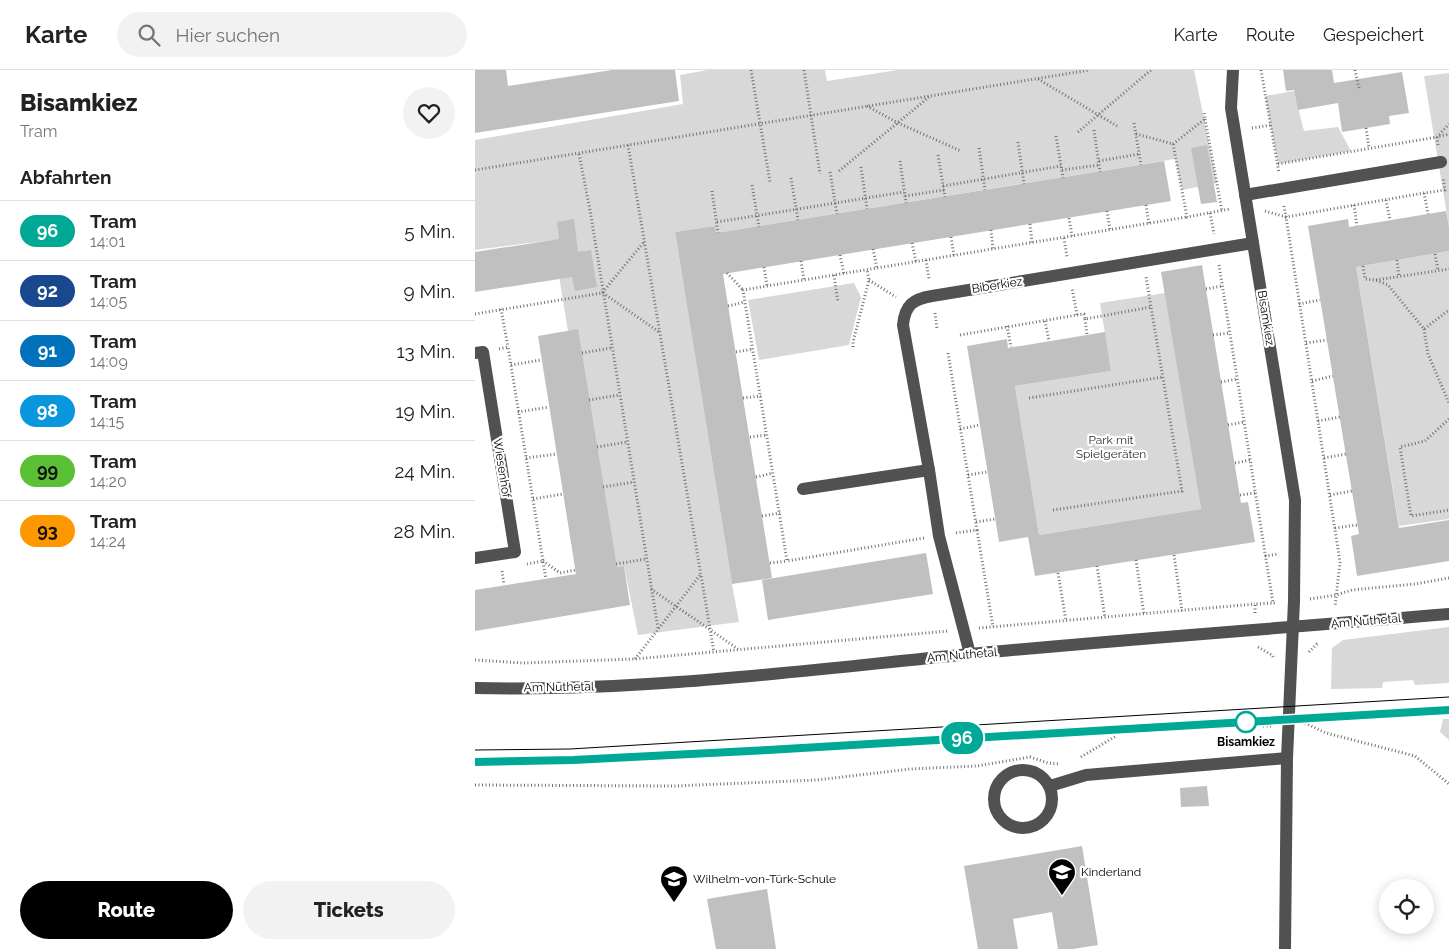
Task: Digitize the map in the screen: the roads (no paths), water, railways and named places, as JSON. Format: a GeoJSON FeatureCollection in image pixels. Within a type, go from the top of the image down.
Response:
{"type":"FeatureCollection","features":[{"type":"Feature","properties":{"kind":"street","name":"Bisamkiez"},"geometry":{"type":"LineString","coordinates":[[1233,70],[1231,108],[1295,500],[1293,627],[1287,758],[1285,949]]}},
{"type":"Feature","properties":{"kind":"street"},"geometry":{"type":"LineString","coordinates":[[1246,201],[1282,190],[1441,162]]}},
{"type":"Feature","properties":{"kind":"street","name":"Biberkiez"},"geometry":{"type":"LineString","coordinates":[[929,470],[903,325],[904,314],[909,305],[919,298],[1253,242]]}},
{"type":"Feature","properties":{"kind":"street","name":"Wiesenhof"},"geometry":{"type":"LineString","coordinates":[[475,353],[483,352],[515,552],[475,558]]}},
{"type":"Feature","properties":{"kind":"street"},"geometry":{"type":"LineString","coordinates":[[803,489],[929,470],[939,536],[970,654]]}},
{"type":"Feature","properties":{"kind":"street","name":"Am Nuthetal"},"geometry":{"type":"LineString","coordinates":[[475,688],[598,686],[681,682],[970,654],[1449,614]]}},
{"type":"Feature","properties":{"kind":"street"},"geometry":{"type":"LineString","coordinates":[[1050,786],[1086,775],[1287,758]]}},
{"type":"Feature","properties":{"kind":"street"},"geometry":{"type":"LineString","coordinates":[[1024,769],[1042,776],[1050,786],[1053,801],[1047,817],[1030,828],[1013,827],[1001,819],[993,802],[995,788],[1007,774],[1024,769]]}},
{"type":"Feature","properties":{"kind":"tram line"},"geometry":{"type":"LineString","coordinates":[[475,750],[570,749],[1449,697]]}},
{"type":"Feature","properties":{"kind":"tram line"},"geometry":{"type":"LineString","coordinates":[[475,762],[573,760],[768,750],[1449,710]]}},
{"type":"Feature","properties":{"kind":"tram line","name":"96"},"geometry":{"type":"LineString","coordinates":[[475,762],[573,760],[768,750],[1449,710]]}},
{"type":"Feature","properties":{"kind":"place","name":"Bisamkiez"},"geometry":{"type":"Point","coordinates":[1246,722]}},
{"type":"Feature","properties":{"kind":"place","name":"Kinderland"},"geometry":{"type":"Point","coordinates":[1062,896]}},
{"type":"Feature","properties":{"kind":"place","name":"Wilhelm-von-Türk-Schule"},"geometry":{"type":"Point","coordinates":[674,903]}},
{"type":"Feature","properties":{"kind":"park label","name":"Park mit Spielgeräten"},"geometry":{"type":"Point","coordinates":[1111,447]}}]}
